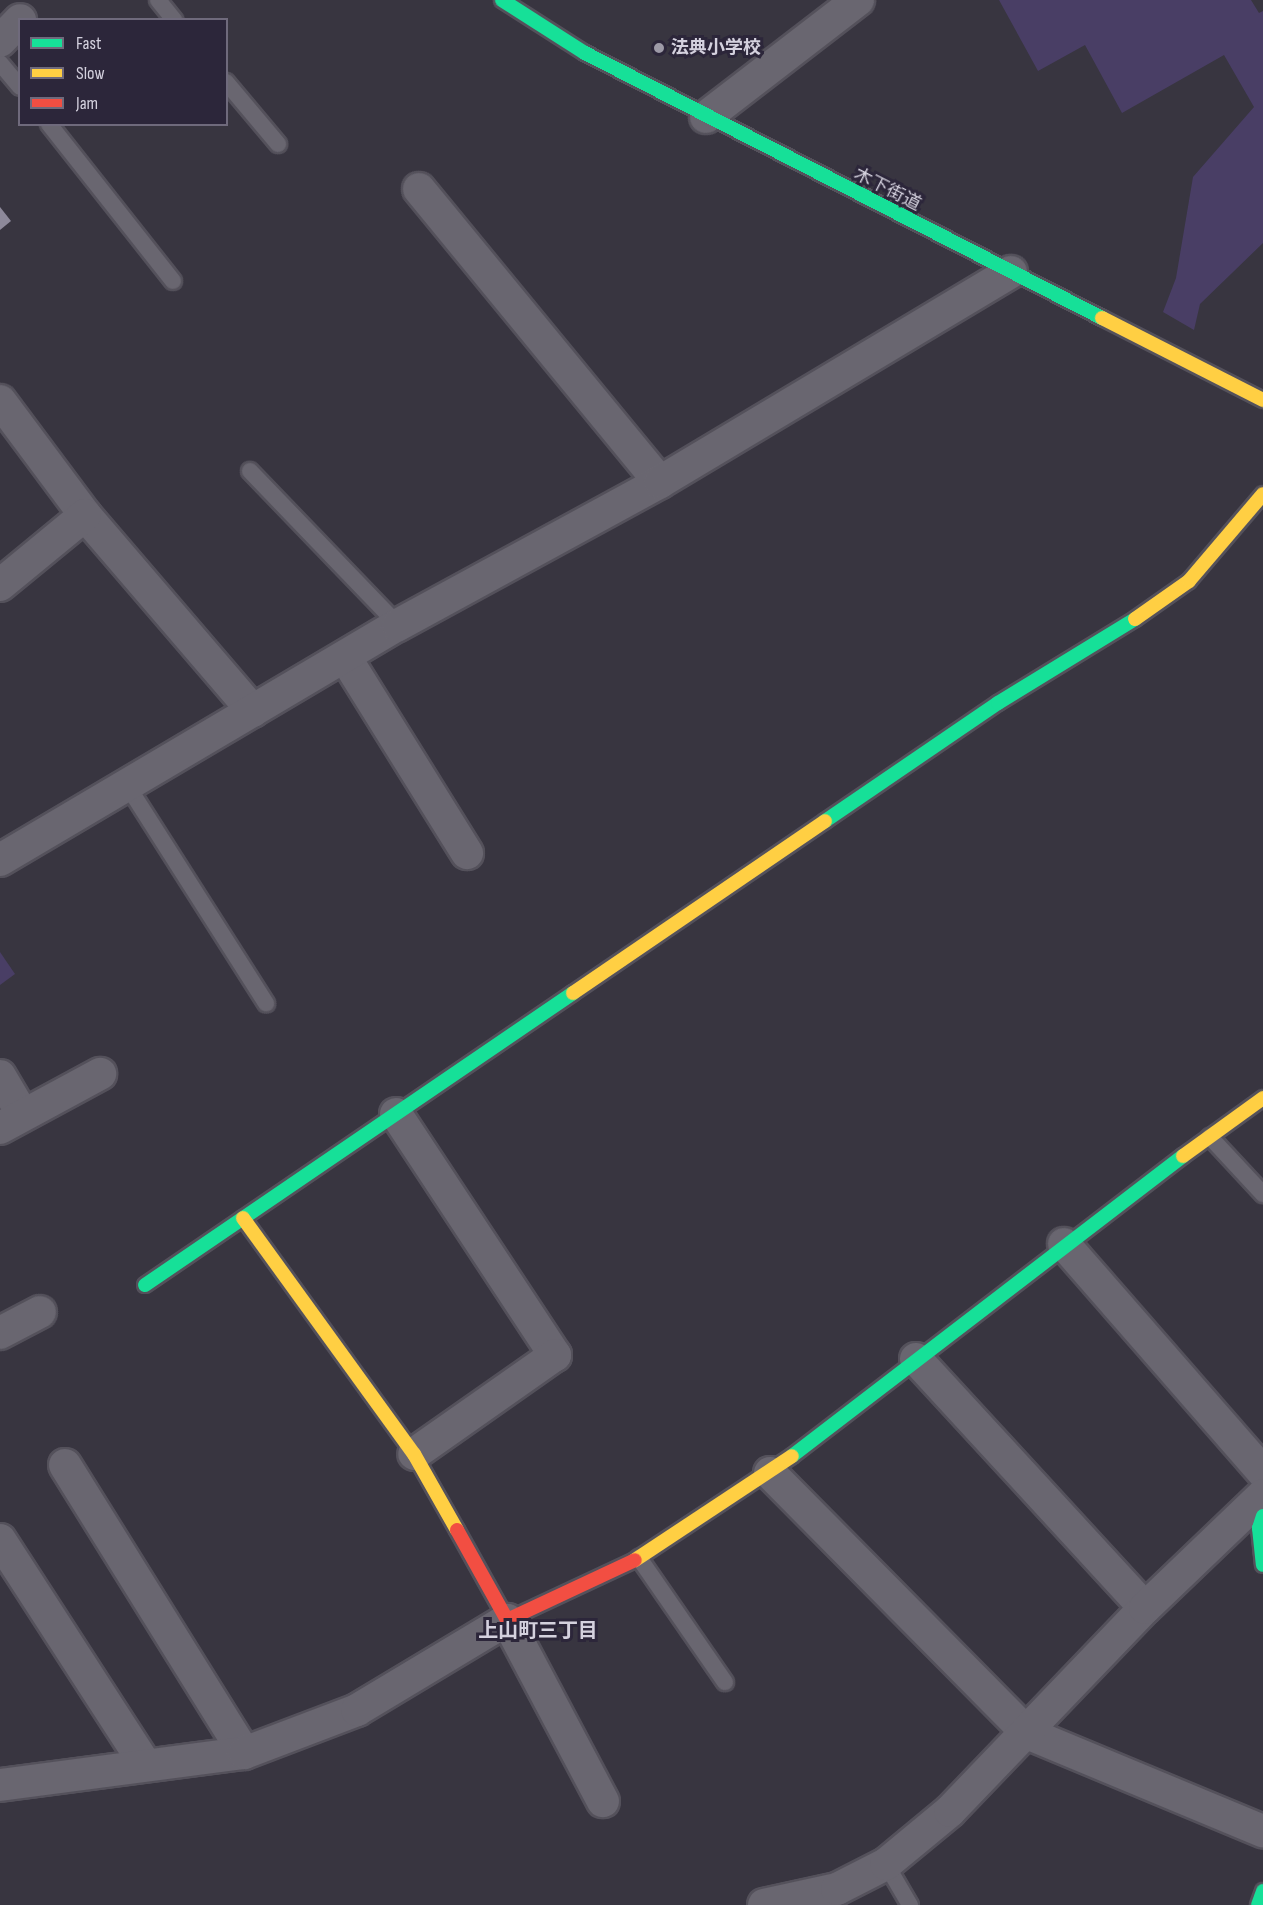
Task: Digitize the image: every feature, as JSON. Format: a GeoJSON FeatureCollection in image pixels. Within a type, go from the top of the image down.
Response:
{"type":"FeatureCollection","features":[{"type":"Feature","properties":{"kind":"street"},"geometry":{"type":"LineString","coordinates":[[22,18],[37,0]]}},
{"type":"Feature","properties":{"kind":"street","name":"木下街道"},"geometry":{"type":"LineString","coordinates":[[502,0],[585,53],[706,117],[1263,400]]}},
{"type":"Feature","properties":{"kind":"street"},"geometry":{"type":"LineString","coordinates":[[706,117],[858,0]]}},
{"type":"Feature","properties":{"kind":"street"},"geometry":{"type":"LineString","coordinates":[[0,41],[18,22]]}},
{"type":"Feature","properties":{"kind":"street"},"geometry":{"type":"LineString","coordinates":[[419,189],[660,482]]}},
{"type":"Feature","properties":{"kind":"street"},"geometry":{"type":"LineString","coordinates":[[0,860],[398,625],[660,482],[1011,272]]}},
{"type":"Feature","properties":{"kind":"street"},"geometry":{"type":"LineString","coordinates":[[0,401],[85,515],[253,711]]}},
{"type":"Feature","properties":{"kind":"street"},"geometry":{"type":"LineString","coordinates":[[145,1285],[998,703],[1114,634],[1189,581],[1263,494]]}},
{"type":"Feature","properties":{"kind":"street"},"geometry":{"type":"LineString","coordinates":[[0,585],[85,515]]}},
{"type":"Feature","properties":{"kind":"street"},"geometry":{"type":"LineString","coordinates":[[345,657],[467,853]]}},
{"type":"Feature","properties":{"kind":"street"},"geometry":{"type":"LineString","coordinates":[[0,1076],[11,1121],[100,1074]]}},
{"type":"Feature","properties":{"kind":"street"},"geometry":{"type":"LineString","coordinates":[[0,1785],[145,1764],[244,1753],[357,1710],[507,1620],[639,1557],[770,1473],[1064,1244],[1263,1098]]}},
{"type":"Feature","properties":{"kind":"street"},"geometry":{"type":"LineString","coordinates":[[396,1113],[555,1355],[414,1454]]}},
{"type":"Feature","properties":{"kind":"street"},"geometry":{"type":"LineString","coordinates":[[243,1218],[414,1454],[507,1620],[603,1801]]}},
{"type":"Feature","properties":{"kind":"street"},"geometry":{"type":"LineString","coordinates":[[1064,1244],[1263,1472]]}},
{"type":"Feature","properties":{"kind":"street"},"geometry":{"type":"LineString","coordinates":[[0,1333],[40,1312]]}},
{"type":"Feature","properties":{"kind":"street"},"geometry":{"type":"LineString","coordinates":[[916,1359],[1145,1608]]}},
{"type":"Feature","properties":{"kind":"street"},"geometry":{"type":"LineString","coordinates":[[65,1465],[244,1753]]}},
{"type":"Feature","properties":{"kind":"street"},"geometry":{"type":"LineString","coordinates":[[770,1473],[1027,1733],[1263,1831]]}},
{"type":"Feature","properties":{"kind":"street"},"geometry":{"type":"LineString","coordinates":[[764,1905],[837,1889],[886,1864],[950,1811],[1145,1608],[1263,1495]]}},
{"type":"Feature","properties":{"kind":"street"},"geometry":{"type":"LineString","coordinates":[[1263,1516],[1259,1528],[1263,1565]]}},
{"type":"Feature","properties":{"kind":"street"},"geometry":{"type":"LineString","coordinates":[[0,1540],[145,1764]]}},
{"type":"Feature","properties":{"kind":"street"},"geometry":{"type":"LineString","coordinates":[[1258,1905],[1263,1891]]}},
{"type":"Feature","properties":{"kind":"lane"},"geometry":{"type":"LineString","coordinates":[[158,0],[172,18]]}},
{"type":"Feature","properties":{"kind":"lane"},"geometry":{"type":"LineString","coordinates":[[0,63],[18,85]]}},
{"type":"Feature","properties":{"kind":"lane"},"geometry":{"type":"LineString","coordinates":[[228,84],[278,144]]}},
{"type":"Feature","properties":{"kind":"lane"},"geometry":{"type":"LineString","coordinates":[[51,126],[173,281]]}},
{"type":"Feature","properties":{"kind":"lane"},"geometry":{"type":"LineString","coordinates":[[250,471],[398,625]]}},
{"type":"Feature","properties":{"kind":"lane"},"geometry":{"type":"LineString","coordinates":[[127,785],[266,1003]]}},
{"type":"Feature","properties":{"kind":"lane"},"geometry":{"type":"LineString","coordinates":[[1210,1137],[1263,1194]]}},
{"type":"Feature","properties":{"kind":"lane"},"geometry":{"type":"LineString","coordinates":[[639,1557],[725,1682]]}},
{"type":"Feature","properties":{"kind":"lane"},"geometry":{"type":"LineString","coordinates":[[886,1864],[910,1905]]}},
{"type":"Feature","properties":{"kind":"shaded area"},"geometry":{"type":"Polygon","coordinates":[[[999,0],[1251,0],[1259,13],[1263,11],[1263,243],[1200,304],[1194,330],[1163,312],[1176,278],[1193,177],[1254,107],[1224,55],[1122,113],[1085,45],[1038,71],[999,0]]]}},
{"type":"Feature","properties":{"kind":"shaded area"},"geometry":{"type":"Polygon","coordinates":[[[0,952],[15,974],[0,985],[0,952]]]}},
{"type":"Feature","properties":{"kind":"building"},"geometry":{"type":"Polygon","coordinates":[[[0,207],[11,221],[0,230],[0,207]]]}},
{"type":"Feature","properties":{"kind":"traffic: fast"},"geometry":{"type":"LineString","coordinates":[[502,0],[585,53],[1102,318]]}},
{"type":"Feature","properties":{"kind":"traffic: fast"},"geometry":{"type":"LineString","coordinates":[[825,821],[998,703],[1135,619]]}},
{"type":"Feature","properties":{"kind":"traffic: fast"},"geometry":{"type":"LineString","coordinates":[[145,1285],[573,993]]}},
{"type":"Feature","properties":{"kind":"traffic: fast"},"geometry":{"type":"LineString","coordinates":[[792,1456],[1183,1156]]}},
{"type":"Feature","properties":{"kind":"traffic: fast"},"geometry":{"type":"LineString","coordinates":[[1263,1516],[1259,1528],[1263,1565]]}},
{"type":"Feature","properties":{"kind":"traffic: fast"},"geometry":{"type":"LineString","coordinates":[[1258,1905],[1263,1891]]}},
{"type":"Feature","properties":{"kind":"traffic: slow"},"geometry":{"type":"LineString","coordinates":[[1102,318],[1263,400]]}},
{"type":"Feature","properties":{"kind":"traffic: slow"},"geometry":{"type":"LineString","coordinates":[[1135,619],[1189,581],[1263,494]]}},
{"type":"Feature","properties":{"kind":"traffic: slow"},"geometry":{"type":"LineString","coordinates":[[573,993],[825,821]]}},
{"type":"Feature","properties":{"kind":"traffic: slow"},"geometry":{"type":"LineString","coordinates":[[1183,1156],[1263,1098]]}},
{"type":"Feature","properties":{"kind":"traffic: slow"},"geometry":{"type":"LineString","coordinates":[[243,1218],[414,1454],[457,1530]]}},
{"type":"Feature","properties":{"kind":"traffic: slow"},"geometry":{"type":"LineString","coordinates":[[635,1560],[792,1456]]}},
{"type":"Feature","properties":{"kind":"traffic: jam"},"geometry":{"type":"LineString","coordinates":[[457,1530],[507,1620],[635,1560]]}},
{"type":"Feature","properties":{"kind":"place","name":"法典小学校"},"geometry":{"type":"Point","coordinates":[659,48]}},
{"type":"Feature","properties":{"kind":"district","name":"上山町三丁目"},"geometry":{"type":"Point","coordinates":[538,1631]}}]}
